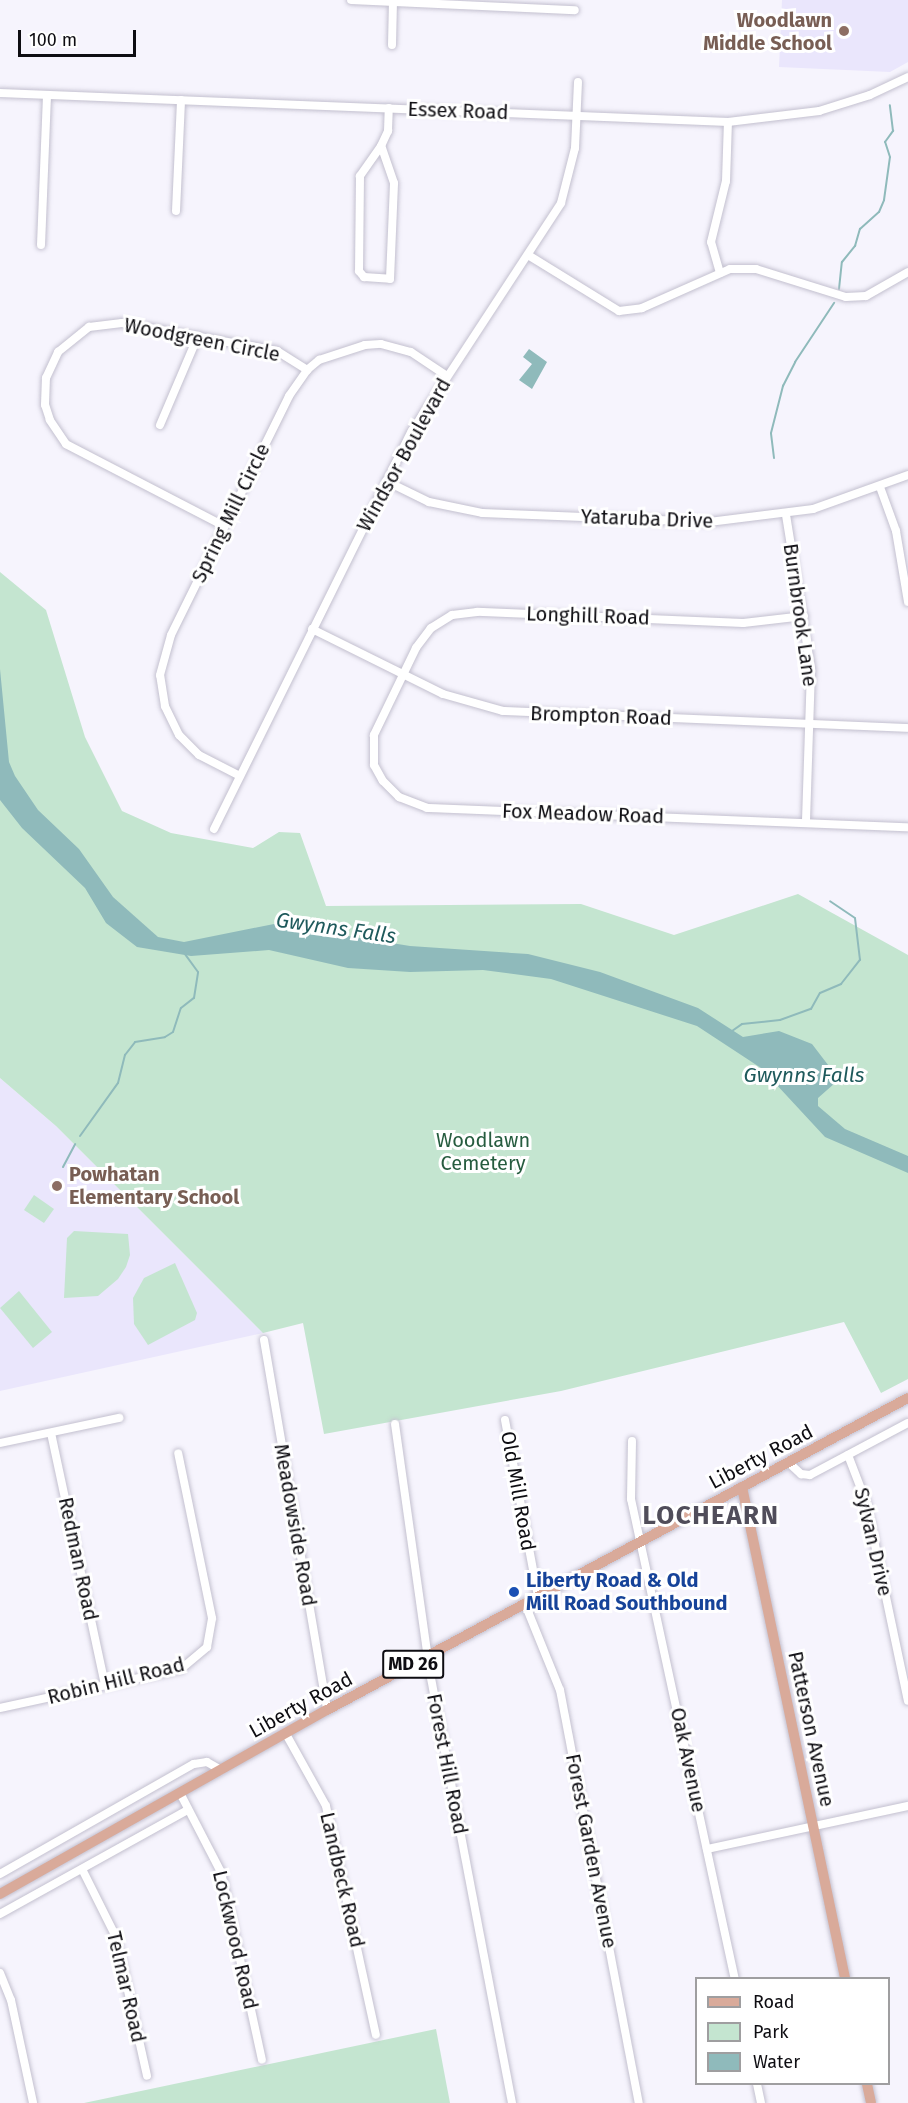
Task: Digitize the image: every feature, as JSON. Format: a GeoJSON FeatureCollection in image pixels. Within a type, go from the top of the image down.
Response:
{"type":"FeatureCollection","features":[{"type":"Feature","properties":{"kind":"main road","name":"Liberty Road"},"geometry":{"type":"LineString","coordinates":[[0,1894],[327,1710],[908,1398]]}},
{"type":"Feature","properties":{"kind":"main road","name":"Patterson Avenue"},"geometry":{"type":"LineString","coordinates":[[742,1487],[845,1977]]}},
{"type":"Feature","properties":{"kind":"main road"},"geometry":{"type":"LineString","coordinates":[[867,2085],[871,2103]]}},
{"type":"Feature","properties":{"kind":"street"},"geometry":{"type":"LineString","coordinates":[[351,0],[575,10]]}},
{"type":"Feature","properties":{"kind":"street"},"geometry":{"type":"LineString","coordinates":[[392,45],[393,2]]}},
{"type":"Feature","properties":{"kind":"street","name":"Essex Road"},"geometry":{"type":"LineString","coordinates":[[0,93],[728,122],[819,111],[870,95],[908,77]]}},
{"type":"Feature","properties":{"kind":"street","name":"Windsor Boulevard"},"geometry":{"type":"LineString","coordinates":[[214,829],[386,482],[447,376],[528,255],[567,186],[577,116],[578,82]]}},
{"type":"Feature","properties":{"kind":"street"},"geometry":{"type":"LineString","coordinates":[[41,245],[47,95]]}},
{"type":"Feature","properties":{"kind":"street"},"geometry":{"type":"LineString","coordinates":[[176,211],[181,100]]}},
{"type":"Feature","properties":{"kind":"street"},"geometry":{"type":"LineString","coordinates":[[381,146],[394,183],[390,279],[364,278],[359,271],[361,172],[381,146],[388,131],[389,108]]}},
{"type":"Feature","properties":{"kind":"street"},"geometry":{"type":"LineString","coordinates":[[720,273],[711,242],[726,181],[728,122]]}},
{"type":"Feature","properties":{"kind":"street"},"geometry":{"type":"LineString","coordinates":[[528,255],[619,311],[642,308],[720,273],[756,269],[836,295],[858,297],[908,272]]}},
{"type":"Feature","properties":{"kind":"street","name":"Woodgreen Circle"},"geometry":{"type":"LineString","coordinates":[[224,526],[77,451],[58,434],[45,405],[46,378],[58,352],[89,327],[122,323],[277,351],[307,369]]}},
{"type":"Feature","properties":{"kind":"street"},"geometry":{"type":"LineString","coordinates":[[160,426],[198,336]]}},
{"type":"Feature","properties":{"kind":"street","name":"Spring Mill Circle"},"geometry":{"type":"LineString","coordinates":[[240,776],[199,755],[179,735],[165,706],[161,682],[168,642],[289,396],[307,369],[348,347],[381,344],[411,351],[447,376]]}},
{"type":"Feature","properties":{"kind":"street","name":"Yataruba Drive"},"geometry":{"type":"LineString","coordinates":[[386,482],[429,502],[482,513],[709,522],[786,514],[880,487],[908,476]]}},
{"type":"Feature","properties":{"kind":"street"},"geometry":{"type":"LineString","coordinates":[[880,487],[896,531],[908,602]]}},
{"type":"Feature","properties":{"kind":"street","name":"Burnbrook Lane"},"geometry":{"type":"LineString","coordinates":[[786,514],[811,670],[806,823]]}},
{"type":"Feature","properties":{"kind":"street","name":"Longhill Road"},"geometry":{"type":"LineString","coordinates":[[403,674],[431,628],[463,613],[743,623],[804,616]]}},
{"type":"Feature","properties":{"kind":"street","name":"Brompton Road"},"geometry":{"type":"LineString","coordinates":[[312,629],[461,700],[503,711],[908,728]]}},
{"type":"Feature","properties":{"kind":"street","name":"Fox Meadow Road"},"geometry":{"type":"LineString","coordinates":[[403,674],[378,725],[372,754],[382,781],[409,803],[427,808],[908,827]]}},
{"type":"Feature","properties":{"kind":"street","name":"Meadowside Road"},"geometry":{"type":"LineString","coordinates":[[264,1340],[327,1710]]}},
{"type":"Feature","properties":{"kind":"street"},"geometry":{"type":"LineString","coordinates":[[0,1443],[119,1418]]}},
{"type":"Feature","properties":{"kind":"street","name":"Old Mill Road"},"geometry":{"type":"LineString","coordinates":[[505,1420],[538,1597]]}},
{"type":"Feature","properties":{"kind":"street"},"geometry":{"type":"LineString","coordinates":[[788,1462],[801,1474],[810,1475],[908,1423]]}},
{"type":"Feature","properties":{"kind":"street","name":"Forest Hill Road"},"geometry":{"type":"LineString","coordinates":[[395,1424],[429,1655],[512,2103]]}},
{"type":"Feature","properties":{"kind":"street","name":"Redman Road"},"geometry":{"type":"LineString","coordinates":[[51,1432],[105,1685]]}},
{"type":"Feature","properties":{"kind":"street","name":"Oak Avenue"},"geometry":{"type":"LineString","coordinates":[[632,1441],[630,1489],[735,1977]]}},
{"type":"Feature","properties":{"kind":"street","name":"Robin Hill Road"},"geometry":{"type":"LineString","coordinates":[[0,1708],[181,1669],[200,1656],[212,1637],[212,1618],[178,1453]]}},
{"type":"Feature","properties":{"kind":"street","name":"Sylvan Drive"},"geometry":{"type":"LineString","coordinates":[[848,1455],[864,1496],[908,1701]]}},
{"type":"Feature","properties":{"kind":"street","name":"Forest Garden Avenue"},"geometry":{"type":"LineString","coordinates":[[525,1604],[560,1690],[639,2103]]}},
{"type":"Feature","properties":{"kind":"street","name":"Landbeck Road"},"geometry":{"type":"LineString","coordinates":[[286,1734],[326,1806],[376,2035]]}},
{"type":"Feature","properties":{"kind":"street"},"geometry":{"type":"LineString","coordinates":[[0,1874],[194,1764],[207,1762],[221,1770]]}},
{"type":"Feature","properties":{"kind":"street","name":"Lockwood Road"},"geometry":{"type":"LineString","coordinates":[[180,1793],[224,1884],[262,2060]]}},
{"type":"Feature","properties":{"kind":"street"},"geometry":{"type":"LineString","coordinates":[[707,1849],[908,1806]]}},
{"type":"Feature","properties":{"kind":"street"},"geometry":{"type":"LineString","coordinates":[[0,1914],[188,1810]]}},
{"type":"Feature","properties":{"kind":"street","name":"Telmar Road"},"geometry":{"type":"LineString","coordinates":[[82,1869],[116,1937],[147,2076]]}},
{"type":"Feature","properties":{"kind":"street"},"geometry":{"type":"LineString","coordinates":[[0,1973],[11,2000],[33,2103]]}},
{"type":"Feature","properties":{"kind":"street"},"geometry":{"type":"LineString","coordinates":[[757,2085],[761,2103]]}},
{"type":"Feature","properties":{"kind":"shaded area","name":"Woodlawn Middle School"},"geometry":{"type":"Polygon","coordinates":[[[782,0],[908,0],[908,62],[890,72],[779,67],[782,0]]]}},
{"type":"Feature","properties":{"kind":"shaded area","name":"Powhatan Elementary School"},"geometry":{"type":"Polygon","coordinates":[[[0,1078],[56,1126],[263,1333],[0,1391],[0,1078]]]}},
{"type":"Feature","properties":{"kind":"green space","name":"Woodlawn Cemetery"},"geometry":{"type":"Polygon","coordinates":[[[0,572],[46,610],[85,737],[122,811],[171,833],[253,848],[279,832],[300,833],[326,906],[581,904],[674,935],[798,894],[908,955],[908,1379],[881,1393],[844,1322],[561,1391],[324,1434],[303,1323],[263,1333],[56,1126],[0,1078],[0,572]]]}},
{"type":"Feature","properties":{"kind":"green space"},"geometry":{"type":"Polygon","coordinates":[[[34,1195],[54,1209],[44,1223],[24,1210],[34,1195]]]}},
{"type":"Feature","properties":{"kind":"green space"},"geometry":{"type":"Polygon","coordinates":[[[74,1231],[128,1234],[130,1255],[126,1267],[118,1279],[98,1296],[64,1298],[67,1238],[74,1231]]]}},
{"type":"Feature","properties":{"kind":"green space"},"geometry":{"type":"Polygon","coordinates":[[[175,1263],[197,1313],[195,1320],[148,1345],[134,1324],[133,1298],[144,1278],[175,1263]]]}},
{"type":"Feature","properties":{"kind":"green space"},"geometry":{"type":"Polygon","coordinates":[[[19,1291],[52,1332],[33,1348],[0,1308],[19,1291]]]}},
{"type":"Feature","properties":{"kind":"green space"},"geometry":{"type":"Polygon","coordinates":[[[436,2029],[450,2103],[84,2103],[436,2029]]]}},
{"type":"Feature","properties":{"kind":"water"},"geometry":{"type":"Polygon","coordinates":[[[529,349],[547,362],[532,389],[519,380],[532,364],[523,357],[529,349]]]}},
{"type":"Feature","properties":{"kind":"water","name":"Gwynns Falls"},"geometry":{"type":"Polygon","coordinates":[[[0,669],[9,762],[15,776],[38,810],[79,849],[113,897],[158,937],[184,942],[274,924],[410,946],[528,954],[600,972],[698,1008],[743,1037],[779,1031],[812,1044],[835,1074],[835,1083],[818,1098],[818,1106],[845,1129],[908,1156],[908,1173],[825,1137],[761,1068],[697,1026],[551,979],[483,970],[410,972],[348,968],[269,950],[191,956],[137,947],[106,923],[85,888],[22,828],[0,800],[0,669]]]}},
{"type":"Feature","properties":{"kind":"waterway"},"geometry":{"type":"LineString","coordinates":[[839,289],[842,262],[855,246],[860,229],[879,212],[884,200],[890,157],[885,142],[893,131],[890,105]]}},
{"type":"Feature","properties":{"kind":"waterway"},"geometry":{"type":"LineString","coordinates":[[774,458],[771,433],[783,386],[795,362],[834,303]]}},
{"type":"Feature","properties":{"kind":"waterway"},"geometry":{"type":"LineString","coordinates":[[732,1031],[742,1024],[780,1020],[811,1009],[820,993],[841,984],[860,960],[855,918],[830,901]]}},
{"type":"Feature","properties":{"kind":"waterway"},"geometry":{"type":"LineString","coordinates":[[80,1136],[118,1083],[125,1055],[135,1042],[165,1037],[173,1032],[181,1008],[194,998],[198,972],[184,953]]}},
{"type":"Feature","properties":{"kind":"waterway"},"geometry":{"type":"LineString","coordinates":[[63,1167],[75,1144]]}},
{"type":"Feature","properties":{"kind":"place","name":"Woodlawn Middle School"},"geometry":{"type":"Point","coordinates":[844,31]}},
{"type":"Feature","properties":{"kind":"place","name":"Powhatan Elementary School"},"geometry":{"type":"Point","coordinates":[57,1186]}},
{"type":"Feature","properties":{"kind":"place","name":"Liberty Road & Old Mill Road Southbound"},"geometry":{"type":"Point","coordinates":[514,1592]}},
{"type":"Feature","properties":{"kind":"district","name":"LOCHEARN"},"geometry":{"type":"Point","coordinates":[711,1516]}}]}
